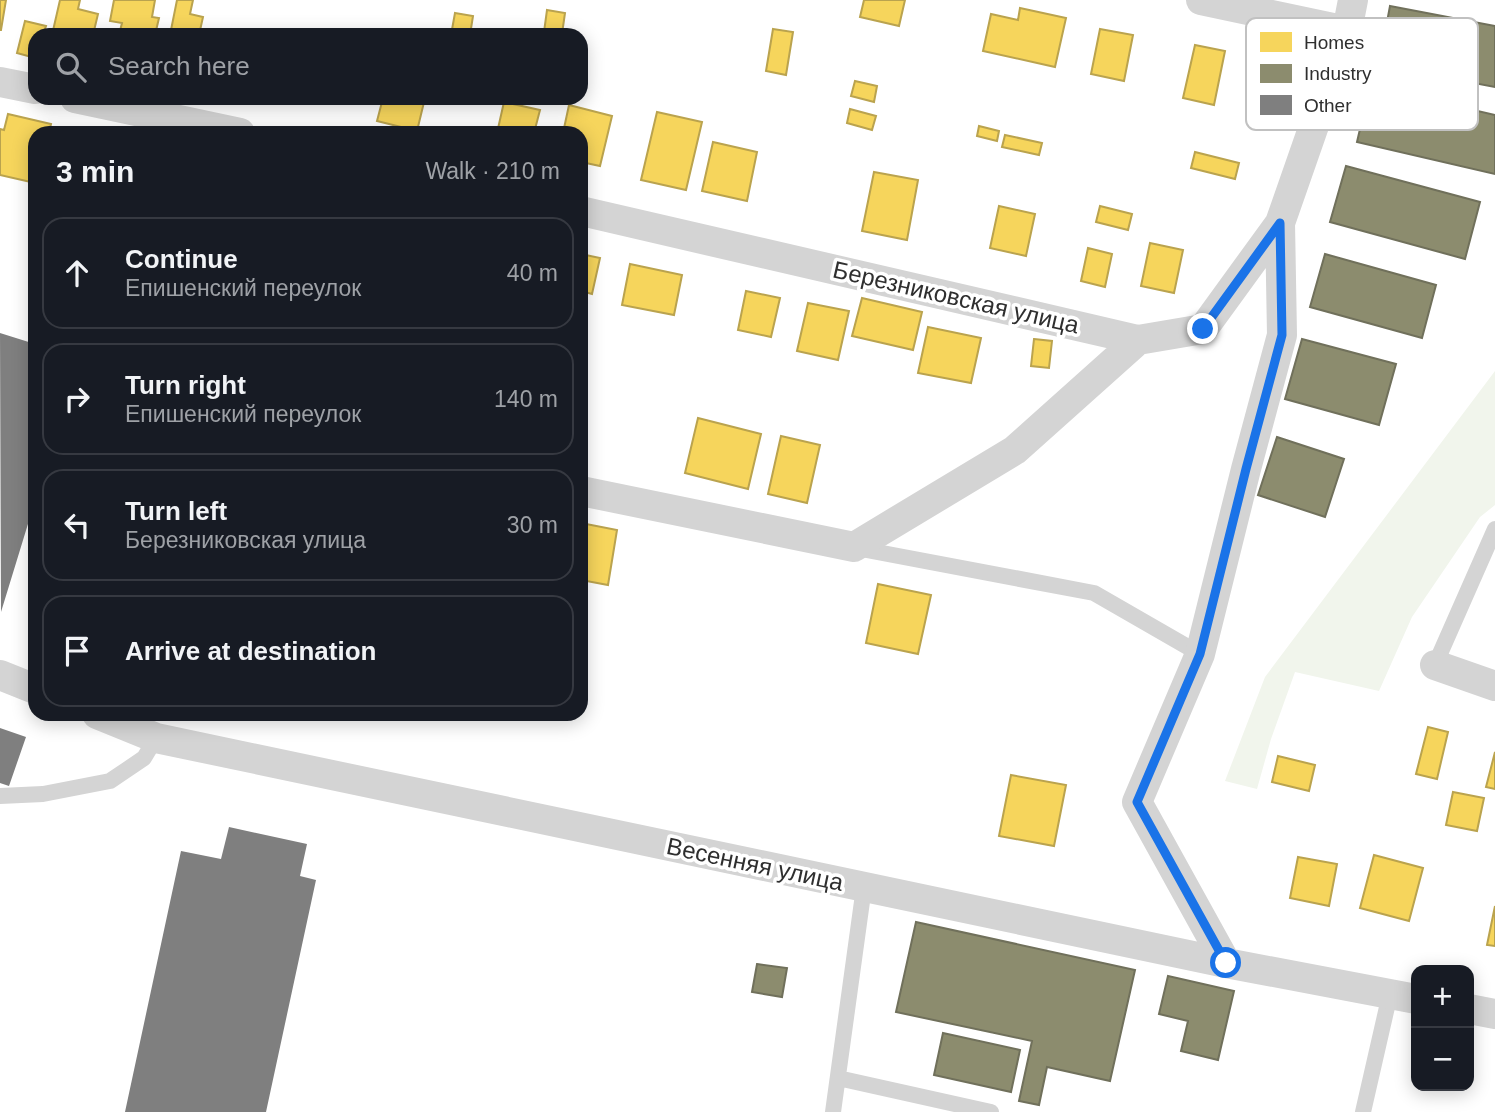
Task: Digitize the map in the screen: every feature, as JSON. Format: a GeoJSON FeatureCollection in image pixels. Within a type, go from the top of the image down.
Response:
{"type":"FeatureCollection","features":[{"type":"Feature","properties":{"kind":"street"},"geometry":{"type":"LineString","coordinates":[[1201,0],[1286,18]]}},
{"type":"Feature","properties":{"kind":"street"},"geometry":{"type":"LineString","coordinates":[[1350,18],[1353,0]]}},
{"type":"Feature","properties":{"kind":"street"},"geometry":{"type":"LineString","coordinates":[[0,82],[28,88]]}},
{"type":"Feature","properties":{"kind":"street"},"geometry":{"type":"LineString","coordinates":[[108,105],[207,126]]}},
{"type":"Feature","properties":{"kind":"street"},"geometry":{"type":"LineString","coordinates":[[1226,963],[1137,802],[1200,654],[1282,335],[1280,223],[1312,130]]}},
{"type":"Feature","properties":{"kind":"street","name":"Березниковская улица"},"geometry":{"type":"LineString","coordinates":[[588,213],[1138,340],[1203,329],[1280,223]]}},
{"type":"Feature","properties":{"kind":"street"},"geometry":{"type":"LineString","coordinates":[[588,492],[854,547],[1015,450],[1138,340]]}},
{"type":"Feature","properties":{"kind":"street"},"geometry":{"type":"LineString","coordinates":[[1435,665],[1495,686]]}},
{"type":"Feature","properties":{"kind":"street"},"geometry":{"type":"LineString","coordinates":[[0,675],[28,686]]}},
{"type":"Feature","properties":{"kind":"street","name":"Весенняя улица"},"geometry":{"type":"LineString","coordinates":[[114,721],[156,738],[1226,963],[1403,997]]}},
{"type":"Feature","properties":{"kind":"street"},"geometry":{"type":"LineString","coordinates":[[1474,1010],[1495,1014]]}},
{"type":"Feature","properties":{"kind":"lane"},"geometry":{"type":"LineString","coordinates":[[1435,665],[1495,529]]}},
{"type":"Feature","properties":{"kind":"lane"},"geometry":{"type":"LineString","coordinates":[[854,547],[1094,593],[1200,654]]}},
{"type":"Feature","properties":{"kind":"lane"},"geometry":{"type":"LineString","coordinates":[[0,796],[43,794],[110,781],[144,758],[156,738]]}},
{"type":"Feature","properties":{"kind":"lane"},"geometry":{"type":"LineString","coordinates":[[833,1112],[864,887]]}},
{"type":"Feature","properties":{"kind":"lane"},"geometry":{"type":"LineString","coordinates":[[1363,1112],[1403,997]]}},
{"type":"Feature","properties":{"kind":"lane"},"geometry":{"type":"LineString","coordinates":[[838,1078],[991,1112]]}},
{"type":"Feature","properties":{"kind":"shaded area"},"geometry":{"type":"Polygon","coordinates":[[[1495,371],[1495,505],[1480,517],[1412,617],[1379,691],[1295,672],[1271,739],[1257,789],[1225,781],[1265,677],[1495,371]]]}},
{"type":"Feature","properties":{"kind":"building: Homes"},"geometry":{"type":"Polygon","coordinates":[[[0,0],[6,0],[1,30],[0,30],[0,0]]]}},
{"type":"Feature","properties":{"kind":"building: Homes"},"geometry":{"type":"Polygon","coordinates":[[[60,0],[80,0],[78,9],[98,14],[95,28],[54,28],[60,0]]]}},
{"type":"Feature","properties":{"kind":"building: Homes"},"geometry":{"type":"Polygon","coordinates":[[[114,0],[155,0],[152,17],[159,18],[157,28],[121,28],[122,23],[110,21],[114,0]]]}},
{"type":"Feature","properties":{"kind":"building: Homes"},"geometry":{"type":"Polygon","coordinates":[[[177,0],[193,0],[190,14],[203,17],[201,28],[171,28],[177,0]]]}},
{"type":"Feature","properties":{"kind":"building: Homes"},"geometry":{"type":"Polygon","coordinates":[[[864,0],[905,0],[899,26],[860,17],[864,0]]]}},
{"type":"Feature","properties":{"kind":"building: Homes"},"geometry":{"type":"Polygon","coordinates":[[[1020,8],[1066,18],[1055,67],[983,51],[991,14],[1018,20],[1020,8]]]}},
{"type":"Feature","properties":{"kind":"building: Homes"},"geometry":{"type":"Polygon","coordinates":[[[547,10],[565,13],[563,28],[545,28],[547,10]]]}},
{"type":"Feature","properties":{"kind":"building: Homes"},"geometry":{"type":"Polygon","coordinates":[[[455,13],[473,16],[471,28],[452,28],[455,13]]]}},
{"type":"Feature","properties":{"kind":"building: Homes"},"geometry":{"type":"Polygon","coordinates":[[[25,21],[46,26],[28,28],[28,56],[17,53],[25,21]]]}},
{"type":"Feature","properties":{"kind":"building: Homes"},"geometry":{"type":"Polygon","coordinates":[[[773,29],[793,32],[786,75],[766,71],[773,29]]]}},
{"type":"Feature","properties":{"kind":"building: Homes"},"geometry":{"type":"Polygon","coordinates":[[[1100,29],[1133,35],[1124,81],[1091,74],[1100,29]]]}},
{"type":"Feature","properties":{"kind":"building: Homes"},"geometry":{"type":"Polygon","coordinates":[[[1195,45],[1225,51],[1214,105],[1183,98],[1195,45]]]}},
{"type":"Feature","properties":{"kind":"building: Homes"},"geometry":{"type":"Polygon","coordinates":[[[855,81],[877,86],[874,102],[851,96],[855,81]]]}},
{"type":"Feature","properties":{"kind":"building: Homes"},"geometry":{"type":"Polygon","coordinates":[[[381,105],[423,105],[418,126],[397,126],[377,121],[381,105]]]}},
{"type":"Feature","properties":{"kind":"building: Homes"},"geometry":{"type":"Polygon","coordinates":[[[503,105],[540,110],[536,126],[499,126],[503,105]]]}},
{"type":"Feature","properties":{"kind":"building: Homes"},"geometry":{"type":"Polygon","coordinates":[[[569,105],[612,116],[600,166],[588,163],[588,126],[564,126],[569,105]]]}},
{"type":"Feature","properties":{"kind":"building: Homes"},"geometry":{"type":"Polygon","coordinates":[[[850,109],[876,116],[872,130],[847,123],[850,109]]]}},
{"type":"Feature","properties":{"kind":"building: Homes"},"geometry":{"type":"Polygon","coordinates":[[[657,112],[702,122],[686,190],[641,180],[657,112]]]}},
{"type":"Feature","properties":{"kind":"building: Homes"},"geometry":{"type":"Polygon","coordinates":[[[8,114],[51,124],[28,126],[28,181],[0,175],[0,129],[4,130],[8,114]]]}},
{"type":"Feature","properties":{"kind":"building: Homes"},"geometry":{"type":"Polygon","coordinates":[[[979,126],[999,131],[997,141],[977,136],[979,126]]]}},
{"type":"Feature","properties":{"kind":"building: Homes"},"geometry":{"type":"Polygon","coordinates":[[[1005,135],[1042,143],[1039,155],[1002,147],[1005,135]]]}},
{"type":"Feature","properties":{"kind":"building: Homes"},"geometry":{"type":"Polygon","coordinates":[[[713,142],[757,152],[747,201],[702,191],[713,142]]]}},
{"type":"Feature","properties":{"kind":"building: Homes"},"geometry":{"type":"Polygon","coordinates":[[[1195,152],[1239,163],[1235,179],[1191,168],[1195,152]]]}},
{"type":"Feature","properties":{"kind":"building: Homes"},"geometry":{"type":"Polygon","coordinates":[[[874,172],[918,180],[907,240],[862,231],[874,172]]]}},
{"type":"Feature","properties":{"kind":"building: Homes"},"geometry":{"type":"Polygon","coordinates":[[[999,206],[1035,214],[1026,256],[990,248],[999,206]]]}},
{"type":"Feature","properties":{"kind":"building: Homes"},"geometry":{"type":"Polygon","coordinates":[[[1100,206],[1132,214],[1128,230],[1096,222],[1100,206]]]}},
{"type":"Feature","properties":{"kind":"building: Homes"},"geometry":{"type":"Polygon","coordinates":[[[1150,243],[1183,250],[1174,293],[1141,286],[1150,243]]]}},
{"type":"Feature","properties":{"kind":"building: Homes"},"geometry":{"type":"Polygon","coordinates":[[[1088,248],[1112,254],[1105,287],[1081,281],[1088,248]]]}},
{"type":"Feature","properties":{"kind":"building: Homes"},"geometry":{"type":"Polygon","coordinates":[[[588,255],[600,258],[592,294],[588,293],[588,255]]]}},
{"type":"Feature","properties":{"kind":"building: Homes"},"geometry":{"type":"Polygon","coordinates":[[[630,264],[682,275],[674,315],[622,305],[630,264]]]}},
{"type":"Feature","properties":{"kind":"building: Homes"},"geometry":{"type":"Polygon","coordinates":[[[746,291],[780,298],[771,337],[738,330],[746,291]]]}},
{"type":"Feature","properties":{"kind":"building: Homes"},"geometry":{"type":"Polygon","coordinates":[[[862,298],[922,312],[913,350],[852,336],[862,298]]]}},
{"type":"Feature","properties":{"kind":"building: Homes"},"geometry":{"type":"Polygon","coordinates":[[[808,303],[849,311],[838,360],[797,351],[808,303]]]}},
{"type":"Feature","properties":{"kind":"building: Homes"},"geometry":{"type":"Polygon","coordinates":[[[928,327],[981,338],[971,383],[918,373],[928,327]]]}},
{"type":"Feature","properties":{"kind":"building: Homes"},"geometry":{"type":"Polygon","coordinates":[[[1034,339],[1052,341],[1049,368],[1031,366],[1034,339]]]}},
{"type":"Feature","properties":{"kind":"building: Homes"},"geometry":{"type":"Polygon","coordinates":[[[698,418],[761,434],[748,489],[685,473],[698,418]]]}},
{"type":"Feature","properties":{"kind":"building: Homes"},"geometry":{"type":"Polygon","coordinates":[[[781,436],[820,445],[807,503],[768,494],[781,436]]]}},
{"type":"Feature","properties":{"kind":"building: Homes"},"geometry":{"type":"Polygon","coordinates":[[[588,524],[617,530],[608,585],[588,581],[588,524]]]}},
{"type":"Feature","properties":{"kind":"building: Homes"},"geometry":{"type":"Polygon","coordinates":[[[878,584],[931,595],[918,654],[866,643],[878,584]]]}},
{"type":"Feature","properties":{"kind":"building: Homes"},"geometry":{"type":"Polygon","coordinates":[[[1428,727],[1448,732],[1437,779],[1416,774],[1428,727]]]}},
{"type":"Feature","properties":{"kind":"building: Homes"},"geometry":{"type":"Polygon","coordinates":[[[1495,752],[1495,789],[1486,787],[1495,752]]]}},
{"type":"Feature","properties":{"kind":"building: Homes"},"geometry":{"type":"Polygon","coordinates":[[[1278,756],[1315,765],[1309,791],[1272,782],[1278,756]]]}},
{"type":"Feature","properties":{"kind":"building: Homes"},"geometry":{"type":"Polygon","coordinates":[[[1011,775],[1066,785],[1054,846],[999,836],[1011,775]]]}},
{"type":"Feature","properties":{"kind":"building: Homes"},"geometry":{"type":"Polygon","coordinates":[[[1453,792],[1484,798],[1477,831],[1446,825],[1453,792]]]}},
{"type":"Feature","properties":{"kind":"building: Homes"},"geometry":{"type":"Polygon","coordinates":[[[1374,855],[1423,868],[1409,921],[1360,908],[1374,855]]]}},
{"type":"Feature","properties":{"kind":"building: Homes"},"geometry":{"type":"Polygon","coordinates":[[[1298,857],[1337,864],[1329,906],[1290,898],[1298,857]]]}},
{"type":"Feature","properties":{"kind":"building: Homes"},"geometry":{"type":"Polygon","coordinates":[[[1495,906],[1495,946],[1487,945],[1495,906]]]}},
{"type":"Feature","properties":{"kind":"building: Industry"},"geometry":{"type":"Polygon","coordinates":[[[1390,6],[1453,18],[1388,18],[1390,6]]]}},
{"type":"Feature","properties":{"kind":"building: Industry"},"geometry":{"type":"Polygon","coordinates":[[[1478,23],[1495,26],[1495,87],[1478,84],[1478,23]]]}},
{"type":"Feature","properties":{"kind":"building: Industry"},"geometry":{"type":"Polygon","coordinates":[[[1478,111],[1495,115],[1495,174],[1357,142],[1360,130],[1478,130],[1478,111]]]}},
{"type":"Feature","properties":{"kind":"building: Industry"},"geometry":{"type":"Polygon","coordinates":[[[1346,166],[1480,202],[1465,259],[1330,222],[1346,166]]]}},
{"type":"Feature","properties":{"kind":"building: Industry"},"geometry":{"type":"Polygon","coordinates":[[[1325,254],[1436,285],[1422,338],[1310,307],[1325,254]]]}},
{"type":"Feature","properties":{"kind":"building: Industry"},"geometry":{"type":"Polygon","coordinates":[[[1302,339],[1396,364],[1379,425],[1285,399],[1302,339]]]}},
{"type":"Feature","properties":{"kind":"building: Industry"},"geometry":{"type":"Polygon","coordinates":[[[1277,437],[1344,459],[1325,517],[1258,495],[1277,437]]]}},
{"type":"Feature","properties":{"kind":"building: Industry"},"geometry":{"type":"Polygon","coordinates":[[[916,922],[1135,970],[1110,1081],[1047,1067],[1039,1105],[1019,1101],[1032,1041],[896,1012],[916,922]]]}},
{"type":"Feature","properties":{"kind":"building: Industry"},"geometry":{"type":"Polygon","coordinates":[[[757,964],[787,968],[782,997],[752,992],[757,964]]]}},
{"type":"Feature","properties":{"kind":"building: Industry"},"geometry":{"type":"Polygon","coordinates":[[[1168,976],[1234,991],[1218,1060],[1181,1051],[1188,1021],[1159,1014],[1168,976]]]}},
{"type":"Feature","properties":{"kind":"building: Industry"},"geometry":{"type":"Polygon","coordinates":[[[943,1033],[1020,1050],[1011,1092],[934,1075],[943,1033]]]}},
{"type":"Feature","properties":{"kind":"building: Other"},"geometry":{"type":"Polygon","coordinates":[[[0,333],[28,342],[28,524],[1,612],[0,333]]]}},
{"type":"Feature","properties":{"kind":"building: Other"},"geometry":{"type":"Polygon","coordinates":[[[0,728],[26,737],[9,786],[0,783],[0,728]]]}},
{"type":"Feature","properties":{"kind":"building: Other"},"geometry":{"type":"Polygon","coordinates":[[[229,827],[307,844],[300,876],[316,880],[266,1112],[125,1112],[181,851],[221,859],[229,827]]]}},
{"type":"Feature","properties":{"kind":"route"},"geometry":{"type":"LineString","coordinates":[[1203,329],[1280,223],[1282,335],[1200,654],[1137,802],[1226,963]]}}]}
